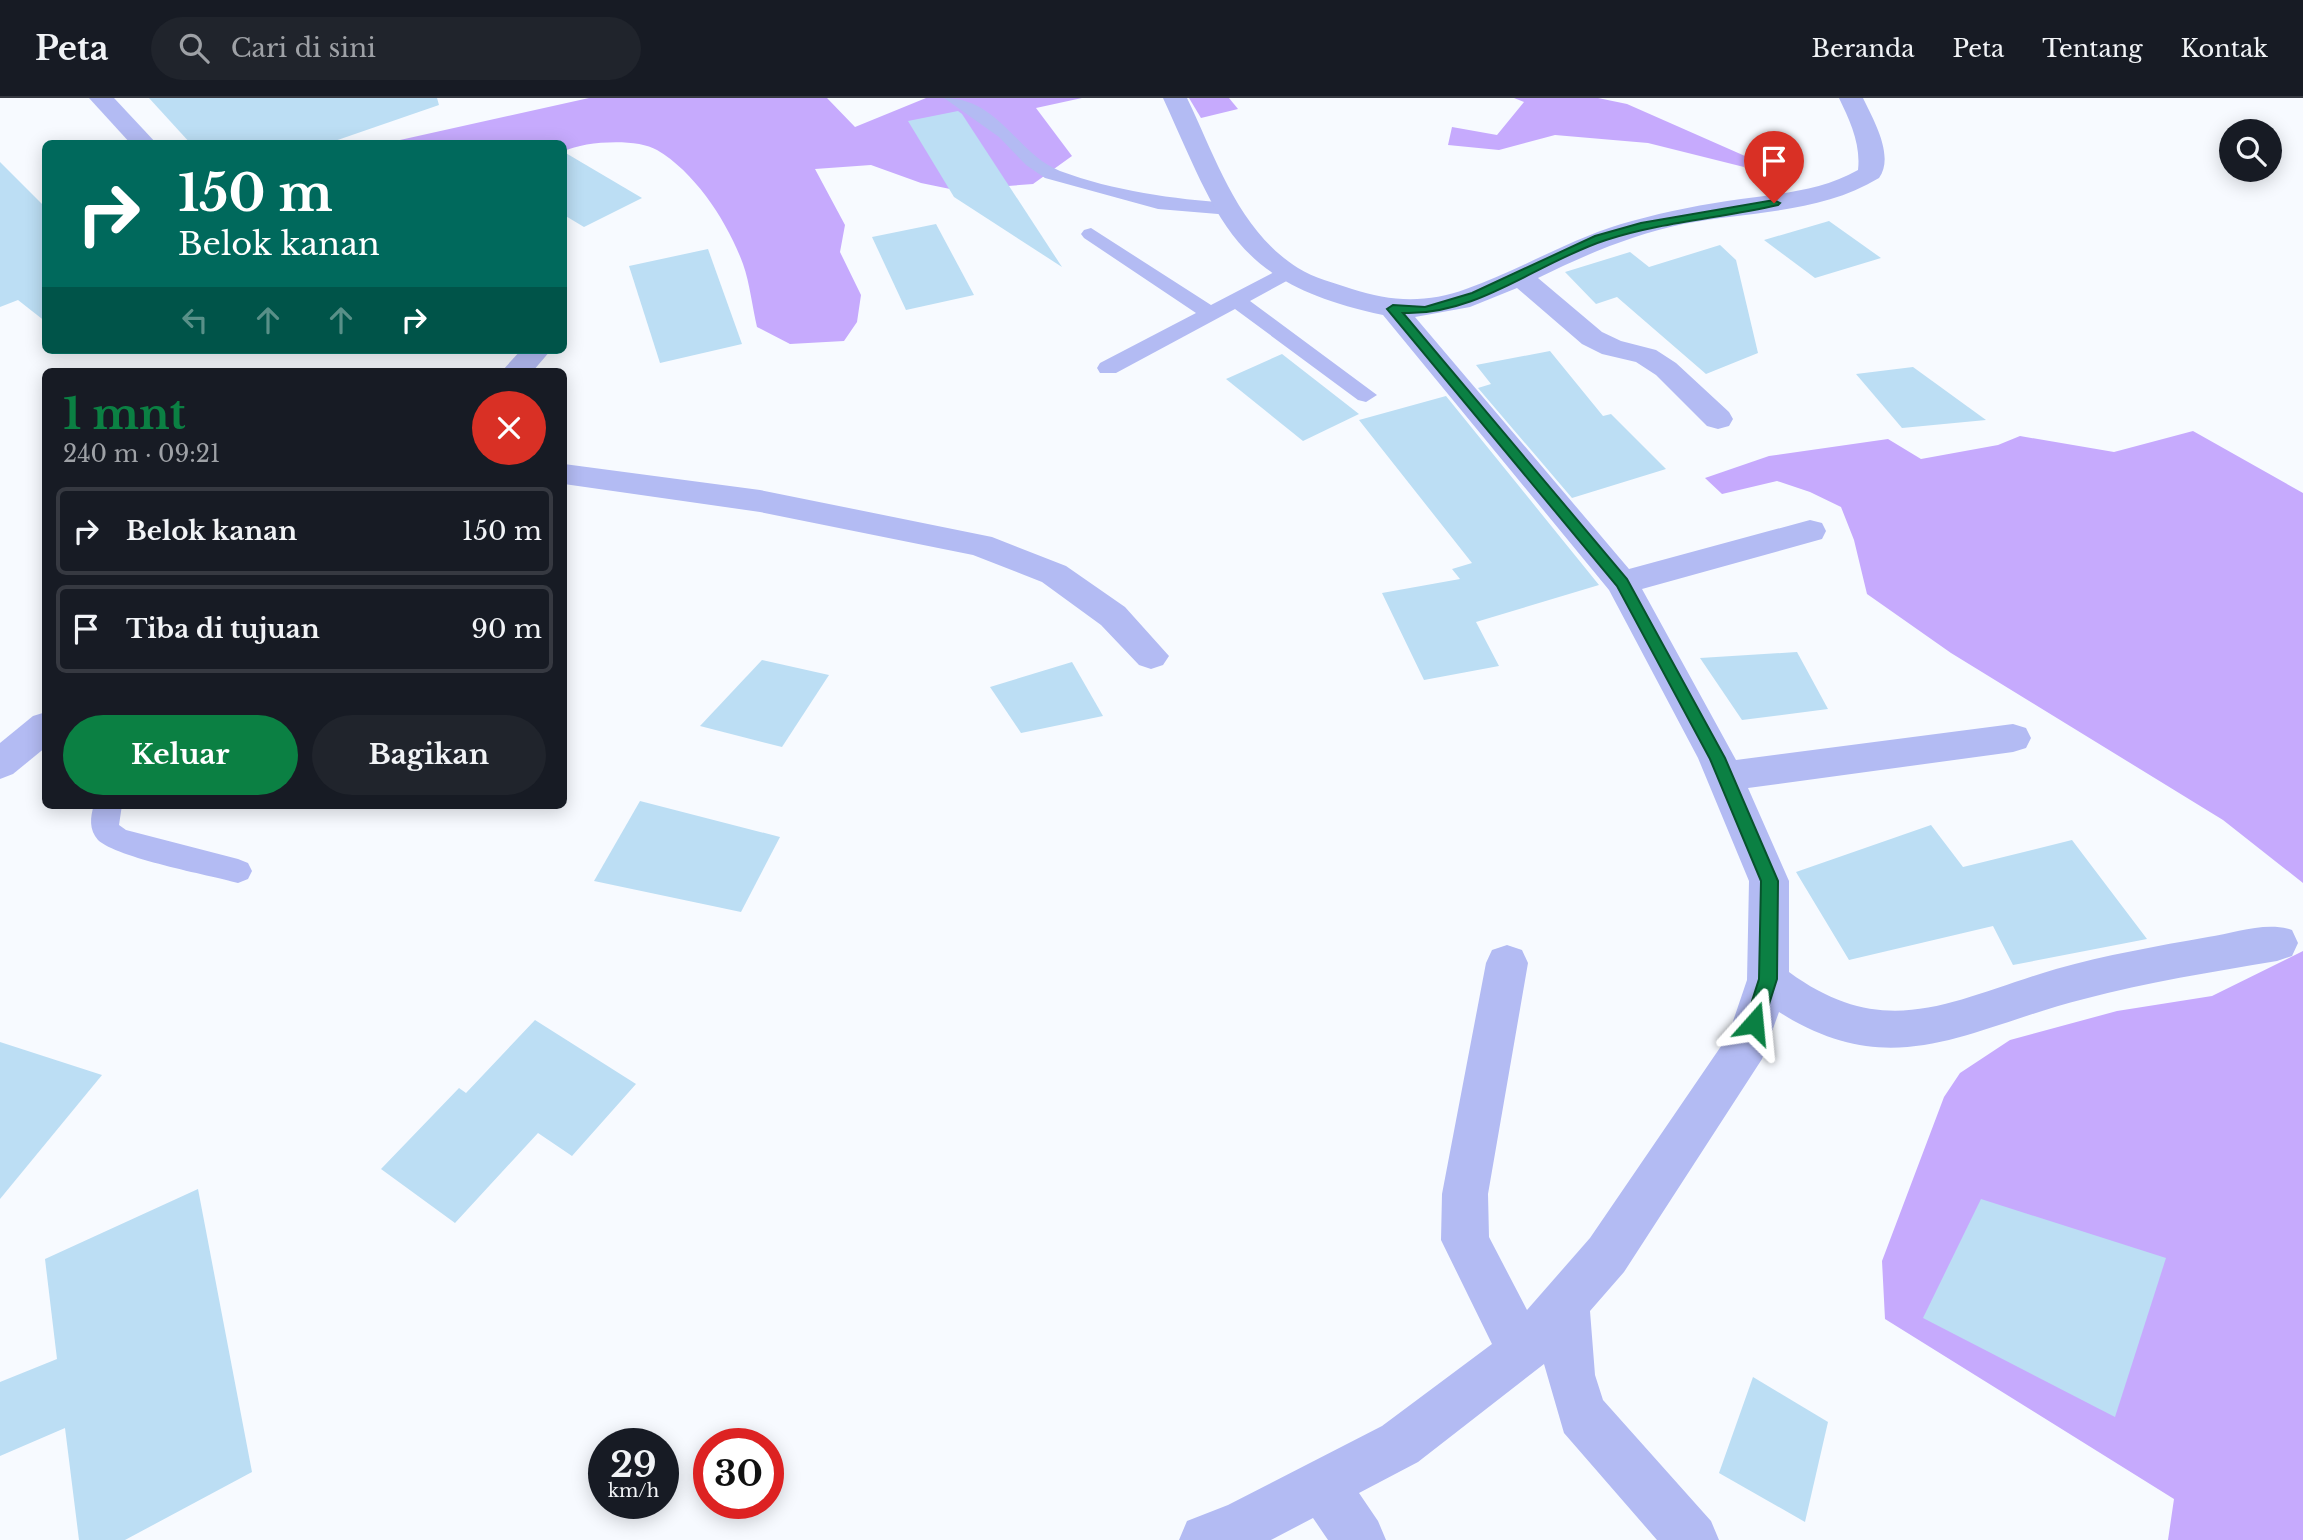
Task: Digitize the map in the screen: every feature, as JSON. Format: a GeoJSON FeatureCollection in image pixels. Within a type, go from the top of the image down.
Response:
{"type":"FeatureCollection","features":[{"type":"Feature","properties":{"kind":"street"},"geometry":{"type":"LineString","coordinates":[[101,98],[141,140]]}},
{"type":"Feature","properties":{"kind":"street"},"geometry":{"type":"LineString","coordinates":[[1175,98],[1210,178],[1258,249],[1287,273],[1310,284],[1393,309],[1425,310],[1476,295],[1520,277],[1599,238],[1726,209],[1790,201],[1834,191],[1858,181],[1870,173],[1872,157],[1851,98]]}},
{"type":"Feature","properties":{"kind":"street"},"geometry":{"type":"LineString","coordinates":[[1520,277],[1592,338],[1612,348],[1646,356],[1666,369],[1718,419]]}},
{"type":"Feature","properties":{"kind":"street"},"geometry":{"type":"LineString","coordinates":[[1206,1540],[1241,1527],[1400,1444],[1522,1352],[1607,1255],[1747,1045],[1768,979],[1769,881],[1725,776],[1622,583],[1393,309]]}},
{"type":"Feature","properties":{"kind":"street"},"geometry":{"type":"LineString","coordinates":[[520,368],[533,354]]}},
{"type":"Feature","properties":{"kind":"street"},"geometry":{"type":"LineString","coordinates":[[567,474],[760,501],[980,545],[1054,575],[1113,616],[1151,656]]}},
{"type":"Feature","properties":{"kind":"street"},"geometry":{"type":"LineString","coordinates":[[1622,583],[1810,531]]}},
{"type":"Feature","properties":{"kind":"street"},"geometry":{"type":"LineString","coordinates":[[0,764],[42,729]]}},
{"type":"Feature","properties":{"kind":"street"},"geometry":{"type":"LineString","coordinates":[[1725,776],[2013,738]]}},
{"type":"Feature","properties":{"kind":"street"},"geometry":{"type":"LineString","coordinates":[[1768,979],[1803,1007],[1832,1021],[1883,1030],[1983,1013],[2058,987],[2152,965],[2277,943]]}},
{"type":"Feature","properties":{"kind":"street"},"geometry":{"type":"LineString","coordinates":[[1507,963],[1465,1194],[1465,1240],[1522,1352]]}},
{"type":"Feature","properties":{"kind":"street"},"geometry":{"type":"LineString","coordinates":[[1565,1302],[1570,1375],[1582,1415],[1692,1540]]}},
{"type":"Feature","properties":{"kind":"street"},"geometry":{"type":"LineString","coordinates":[[1322,1485],[1359,1540]]}},
{"type":"Feature","properties":{"kind":"lane"},"geometry":{"type":"LineString","coordinates":[[953,98],[1004,132],[1032,161],[1052,174],[1158,203],[1230,209]]}},
{"type":"Feature","properties":{"kind":"lane"},"geometry":{"type":"LineString","coordinates":[[1091,234],[1211,314]]}},
{"type":"Feature","properties":{"kind":"lane"},"geometry":{"type":"LineString","coordinates":[[1108,368],[1287,273]]}},
{"type":"Feature","properties":{"kind":"lane"},"geometry":{"type":"LineString","coordinates":[[1237,300],[1366,395]]}},
{"type":"Feature","properties":{"kind":"lane"},"geometry":{"type":"LineString","coordinates":[[107,809],[104,816],[106,830],[117,839],[238,871]]}},
{"type":"Feature","properties":{"kind":"shaded area"},"geometry":{"type":"Polygon","coordinates":[[[589,98],[827,98],[855,127],[926,98],[1082,98],[1036,108],[1072,156],[1033,184],[955,190],[921,183],[871,165],[815,169],[845,225],[840,252],[861,295],[857,322],[844,341],[790,344],[757,327],[745,272],[729,232],[697,185],[657,150],[624,142],[585,145],[567,150],[567,140],[400,140],[589,98]]]}},
{"type":"Feature","properties":{"kind":"shaded area"},"geometry":{"type":"Polygon","coordinates":[[[1189,98],[1229,98],[1238,109],[1201,118],[1189,98]]]}},
{"type":"Feature","properties":{"kind":"shaded area"},"geometry":{"type":"Polygon","coordinates":[[[1514,98],[1598,98],[1627,104],[1745,156],[1744,167],[1648,143],[1555,135],[1499,150],[1448,145],[1452,127],[1497,135],[1524,102],[1514,98]]]}},
{"type":"Feature","properties":{"kind":"shaded area"},"geometry":{"type":"Polygon","coordinates":[[[2193,431],[2303,493],[2303,883],[2223,820],[1951,653],[1867,594],[1854,540],[1841,507],[1810,492],[1777,481],[1722,494],[1705,478],[1769,456],[1888,439],[1921,459],[1998,445],[2020,436],[2114,452],[2193,431]]]}},
{"type":"Feature","properties":{"kind":"shaded area"},"geometry":{"type":"Polygon","coordinates":[[[2303,951],[2303,1540],[2168,1540],[2174,1499],[1885,1319],[1882,1261],[1944,1097],[1960,1073],[2010,1040],[2117,1011],[2212,996],[2303,951]]]}},
{"type":"Feature","properties":{"kind":"building"},"geometry":{"type":"Polygon","coordinates":[[[149,98],[437,98],[439,105],[338,140],[187,140],[149,98]]]}},
{"type":"Feature","properties":{"kind":"building"},"geometry":{"type":"Polygon","coordinates":[[[958,111],[1062,267],[954,197],[908,121],[958,111]]]}},
{"type":"Feature","properties":{"kind":"building"},"geometry":{"type":"Polygon","coordinates":[[[567,154],[642,198],[584,227],[567,217],[567,154]]]}},
{"type":"Feature","properties":{"kind":"building"},"geometry":{"type":"Polygon","coordinates":[[[0,162],[42,204],[42,319],[18,300],[0,307],[0,162]]]}},
{"type":"Feature","properties":{"kind":"building"},"geometry":{"type":"Polygon","coordinates":[[[1829,221],[1881,258],[1815,278],[1764,240],[1829,221]]]}},
{"type":"Feature","properties":{"kind":"building"},"geometry":{"type":"Polygon","coordinates":[[[936,224],[974,295],[906,310],[872,237],[936,224]]]}},
{"type":"Feature","properties":{"kind":"building"},"geometry":{"type":"Polygon","coordinates":[[[1720,245],[1736,260],[1758,353],[1706,374],[1617,297],[1596,304],[1565,272],[1630,252],[1649,267],[1720,245]]]}},
{"type":"Feature","properties":{"kind":"building"},"geometry":{"type":"Polygon","coordinates":[[[708,249],[742,344],[660,363],[629,266],[708,249]]]}},
{"type":"Feature","properties":{"kind":"building"},"geometry":{"type":"Polygon","coordinates":[[[1550,351],[1603,416],[1611,414],[1666,469],[1572,498],[1478,388],[1491,384],[1476,365],[1550,351]]]}},
{"type":"Feature","properties":{"kind":"building"},"geometry":{"type":"Polygon","coordinates":[[[1282,354],[1359,414],[1303,441],[1226,379],[1282,354]]]}},
{"type":"Feature","properties":{"kind":"building"},"geometry":{"type":"Polygon","coordinates":[[[1913,367],[1986,420],[1902,428],[1856,374],[1913,367]]]}},
{"type":"Feature","properties":{"kind":"building"},"geometry":{"type":"Polygon","coordinates":[[[1446,396],[1599,585],[1476,622],[1499,666],[1424,680],[1382,593],[1460,579],[1452,569],[1472,563],[1359,420],[1446,396]]]}},
{"type":"Feature","properties":{"kind":"building"},"geometry":{"type":"Polygon","coordinates":[[[1797,652],[1828,709],[1742,720],[1700,658],[1797,652]]]}},
{"type":"Feature","properties":{"kind":"building"},"geometry":{"type":"Polygon","coordinates":[[[762,660],[829,675],[782,747],[700,726],[762,660]]]}},
{"type":"Feature","properties":{"kind":"building"},"geometry":{"type":"Polygon","coordinates":[[[1072,662],[1103,716],[1021,733],[990,687],[1072,662]]]}},
{"type":"Feature","properties":{"kind":"building"},"geometry":{"type":"Polygon","coordinates":[[[640,801],[780,837],[741,912],[594,881],[640,801]]]}},
{"type":"Feature","properties":{"kind":"building"},"geometry":{"type":"Polygon","coordinates":[[[1931,825],[1963,867],[2072,840],[2147,939],[2013,965],[1993,926],[1849,960],[1796,872],[1931,825]]]}},
{"type":"Feature","properties":{"kind":"building"},"geometry":{"type":"Polygon","coordinates":[[[535,1020],[636,1084],[572,1156],[538,1133],[455,1223],[381,1169],[459,1088],[466,1093],[535,1020]]]}},
{"type":"Feature","properties":{"kind":"building"},"geometry":{"type":"Polygon","coordinates":[[[0,1042],[102,1075],[0,1199],[0,1042]]]}},
{"type":"Feature","properties":{"kind":"building"},"geometry":{"type":"Polygon","coordinates":[[[198,1189],[252,1472],[125,1540],[79,1540],[65,1428],[0,1456],[0,1382],[57,1359],[45,1259],[198,1189]]]}},
{"type":"Feature","properties":{"kind":"building"},"geometry":{"type":"Polygon","coordinates":[[[1981,1199],[2166,1258],[2115,1417],[1923,1318],[1981,1199]]]}},
{"type":"Feature","properties":{"kind":"building"},"geometry":{"type":"Polygon","coordinates":[[[1753,1377],[1828,1422],[1805,1522],[1719,1473],[1753,1377]]]}},
{"type":"Feature","properties":{"kind":"route"},"geometry":{"type":"LineString","coordinates":[[1754,1023],[1768,979],[1769,881],[1717,758],[1622,583],[1393,309],[1425,310],[1476,295],[1520,277],[1599,238],[1641,226],[1726,209],[1774,203]]}}]}
